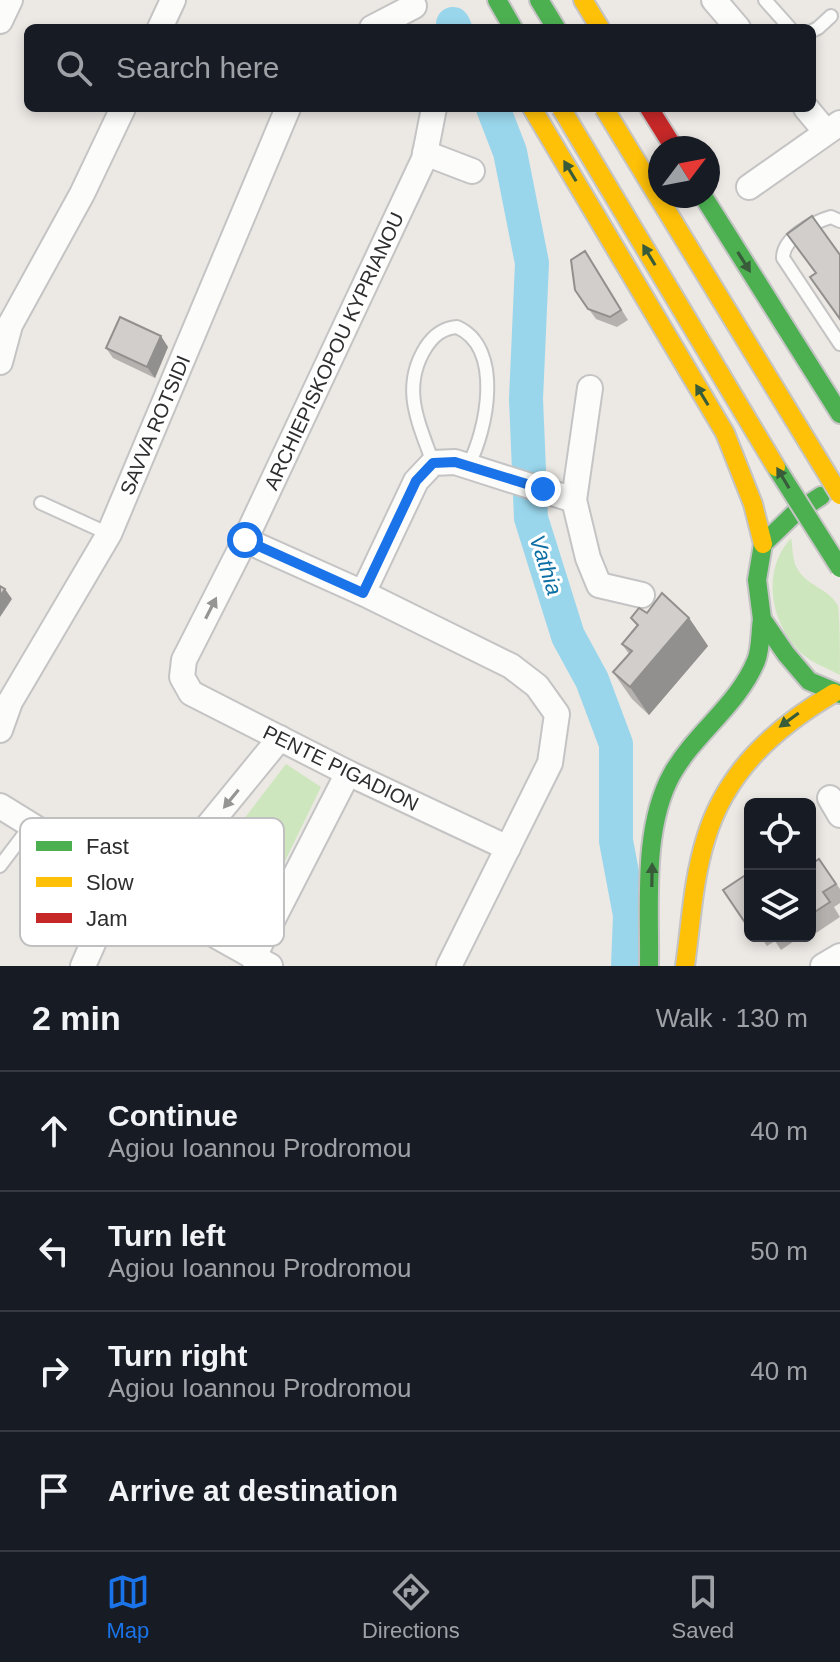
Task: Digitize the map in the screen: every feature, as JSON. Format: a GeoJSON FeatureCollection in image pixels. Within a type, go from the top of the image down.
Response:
{"type":"FeatureCollection","features":[{"type":"Feature","properties":{"kind":"main road"},"geometry":{"type":"LineString","coordinates":[[497,0],[511,24]]}},
{"type":"Feature","properties":{"kind":"main road"},"geometry":{"type":"LineString","coordinates":[[539,0],[554,24]]}},
{"type":"Feature","properties":{"kind":"main road"},"geometry":{"type":"LineString","coordinates":[[583,0],[598,24]]}},
{"type":"Feature","properties":{"kind":"main road"},"geometry":{"type":"LineString","coordinates":[[534,112],[725,433],[753,504],[763,544],[757,580],[762,619],[757,660],[730,703],[672,774],[657,810],[652,842],[649,966]]}},
{"type":"Feature","properties":{"kind":"main road"},"geometry":{"type":"LineString","coordinates":[[563,112],[840,568]]}},
{"type":"Feature","properties":{"kind":"main road"},"geometry":{"type":"LineString","coordinates":[[606,112],[840,495]]}},
{"type":"Feature","properties":{"kind":"main road"},"geometry":{"type":"LineString","coordinates":[[652,112],[666,136]]}},
{"type":"Feature","properties":{"kind":"main road"},"geometry":{"type":"LineString","coordinates":[[711,208],[840,414]]}},
{"type":"Feature","properties":{"kind":"main road"},"geometry":{"type":"LineString","coordinates":[[763,544],[795,513],[840,485]]}},
{"type":"Feature","properties":{"kind":"main road"},"geometry":{"type":"LineString","coordinates":[[762,619],[809,681],[837,693]]}},
{"type":"Feature","properties":{"kind":"main road"},"geometry":{"type":"LineString","coordinates":[[685,966],[703,847],[731,783],[750,755],[775,730],[801,711],[837,693]]}},
{"type":"Feature","properties":{"kind":"street"},"geometry":{"type":"LineString","coordinates":[[0,21],[10,0]]}},
{"type":"Feature","properties":{"kind":"street"},"geometry":{"type":"LineString","coordinates":[[162,24],[173,0]]}},
{"type":"Feature","properties":{"kind":"street"},"geometry":{"type":"LineString","coordinates":[[719,2],[735,24]]}},
{"type":"Feature","properties":{"kind":"street"},"geometry":{"type":"LineString","coordinates":[[382,24],[415,11]]}},
{"type":"Feature","properties":{"kind":"street"},"geometry":{"type":"LineString","coordinates":[[0,362],[5,322],[82,194],[121,112]]}},
{"type":"Feature","properties":{"kind":"street","name":"SAVVA ROTSIDI"},"geometry":{"type":"LineString","coordinates":[[0,730],[5,699],[109,534],[286,112]]}},
{"type":"Feature","properties":{"kind":"street","name":"ARCHIEPISKOPOU KYPRIANOU"},"geometry":{"type":"LineString","coordinates":[[182,677],[184,660],[245,540],[425,153],[433,112]]}},
{"type":"Feature","properties":{"kind":"street"},"geometry":{"type":"LineString","coordinates":[[749,187],[833,128],[811,112]]}},
{"type":"Feature","properties":{"kind":"street"},"geometry":{"type":"LineString","coordinates":[[425,153],[472,171]]}},
{"type":"Feature","properties":{"kind":"street"},"geometry":{"type":"LineString","coordinates":[[590,388],[574,500],[588,558],[599,585],[642,595]]}},
{"type":"Feature","properties":{"kind":"street"},"geometry":{"type":"LineString","coordinates":[[363,593],[416,481],[433,463],[455,462],[574,500]]}},
{"type":"Feature","properties":{"kind":"street"},"geometry":{"type":"LineString","coordinates":[[245,540],[363,593],[511,666],[537,686],[557,714],[550,763],[449,966]]}},
{"type":"Feature","properties":{"kind":"street","name":"PENTE PIGADION"},"geometry":{"type":"LineString","coordinates":[[182,677],[191,693],[348,773],[508,848]]}},
{"type":"Feature","properties":{"kind":"street"},"geometry":{"type":"LineString","coordinates":[[214,818],[280,738]]}},
{"type":"Feature","properties":{"kind":"street"},"geometry":{"type":"LineString","coordinates":[[284,912],[348,773]]}},
{"type":"Feature","properties":{"kind":"street"},"geometry":{"type":"LineString","coordinates":[[0,806],[20,818]]}},
{"type":"Feature","properties":{"kind":"street"},"geometry":{"type":"LineString","coordinates":[[83,966],[92,946]]}},
{"type":"Feature","properties":{"kind":"street"},"geometry":{"type":"LineString","coordinates":[[233,946],[261,962]]}},
{"type":"Feature","properties":{"kind":"street"},"geometry":{"type":"LineString","coordinates":[[823,966],[840,956]]}},
{"type":"Feature","properties":{"kind":"lane"},"geometry":{"type":"LineString","coordinates":[[765,0],[786,24]]}},
{"type":"Feature","properties":{"kind":"lane"},"geometry":{"type":"LineString","coordinates":[[816,29],[831,16]]}},
{"type":"Feature","properties":{"kind":"lane"},"geometry":{"type":"LineString","coordinates":[[840,221],[831,217],[796,235],[783,251],[783,258],[840,344]]}},
{"type":"Feature","properties":{"kind":"lane"},"geometry":{"type":"LineString","coordinates":[[433,463],[411,391],[427,345],[447,328],[457,327],[475,340],[482,352],[487,388],[487,418],[477,451],[468,466]]}},
{"type":"Feature","properties":{"kind":"lane"},"geometry":{"type":"LineString","coordinates":[[41,503],[109,534]]}},
{"type":"Feature","properties":{"kind":"lane"},"geometry":{"type":"LineString","coordinates":[[0,866],[20,840]]}},
{"type":"Feature","properties":{"kind":"green space"},"geometry":{"type":"Polygon","coordinates":[[[791,538],[794,561],[801,574],[829,595],[838,606],[840,675],[801,653],[790,641],[776,612],[773,581],[776,566],[791,538]]]}},
{"type":"Feature","properties":{"kind":"green space"},"geometry":{"type":"Polygon","coordinates":[[[286,764],[321,787],[284,863],[284,818],[245,818],[286,764]]]}},
{"type":"Feature","properties":{"kind":"building"},"geometry":{"type":"Polygon","coordinates":[[[812,216],[840,255],[840,319],[810,277],[816,273],[787,234],[812,216]]]}},
{"type":"Feature","properties":{"kind":"building"},"geometry":{"type":"Polygon","coordinates":[[[585,251],[621,310],[610,317],[588,309],[575,290],[571,260],[585,251]]]}},
{"type":"Feature","properties":{"kind":"building"},"geometry":{"type":"Polygon","coordinates":[[[120,317],[161,336],[147,367],[106,348],[120,317]]]}},
{"type":"Feature","properties":{"kind":"building"},"geometry":{"type":"Polygon","coordinates":[[[662,593],[689,618],[630,687],[613,672],[632,651],[622,644],[638,625],[631,618],[639,608],[647,613],[662,593]]]}},
{"type":"Feature","properties":{"kind":"building"},"geometry":{"type":"Polygon","coordinates":[[[819,859],[836,884],[823,892],[830,902],[816,911],[816,870],[819,859]]]}},
{"type":"Feature","properties":{"kind":"building"},"geometry":{"type":"Polygon","coordinates":[[[744,876],[744,921],[723,890],[744,876]]]}},
{"type":"Feature","properties":{"kind":"waterway","name":"Vathia"},"geometry":{"type":"LineString","coordinates":[[495,112],[510,152],[532,263],[526,399],[531,518],[568,636],[592,680],[616,744],[616,841],[630,915],[628,966]]}},
{"type":"Feature","properties":{"kind":"traffic: fast"},"geometry":{"type":"LineString","coordinates":[[497,0],[511,24]]}},
{"type":"Feature","properties":{"kind":"traffic: fast"},"geometry":{"type":"LineString","coordinates":[[539,0],[554,24]]}},
{"type":"Feature","properties":{"kind":"traffic: fast"},"geometry":{"type":"LineString","coordinates":[[711,208],[840,414]]}},
{"type":"Feature","properties":{"kind":"traffic: fast"},"geometry":{"type":"LineString","coordinates":[[776,467],[840,568]]}},
{"type":"Feature","properties":{"kind":"traffic: fast"},"geometry":{"type":"LineString","coordinates":[[821,496],[795,513],[763,544],[757,580],[762,619],[786,654],[809,681],[840,694]]}},
{"type":"Feature","properties":{"kind":"traffic: fast"},"geometry":{"type":"LineString","coordinates":[[649,966],[650,867],[662,795],[681,759],[748,677],[758,656],[762,619]]}},
{"type":"Feature","properties":{"kind":"traffic: slow"},"geometry":{"type":"LineString","coordinates":[[583,0],[598,24]]}},
{"type":"Feature","properties":{"kind":"traffic: slow"},"geometry":{"type":"LineString","coordinates":[[534,112],[725,433],[753,504],[763,544]]}},
{"type":"Feature","properties":{"kind":"traffic: slow"},"geometry":{"type":"LineString","coordinates":[[563,112],[776,467]]}},
{"type":"Feature","properties":{"kind":"traffic: slow"},"geometry":{"type":"LineString","coordinates":[[606,112],[840,495]]}},
{"type":"Feature","properties":{"kind":"traffic: slow"},"geometry":{"type":"LineString","coordinates":[[685,966],[702,854],[726,792],[773,736],[834,693]]}},
{"type":"Feature","properties":{"kind":"traffic: jam"},"geometry":{"type":"LineString","coordinates":[[652,112],[666,136]]}},
{"type":"Feature","properties":{"kind":"route"},"geometry":{"type":"LineString","coordinates":[[245,540],[363,593],[416,481],[433,463],[455,462],[543,489]]}}]}
